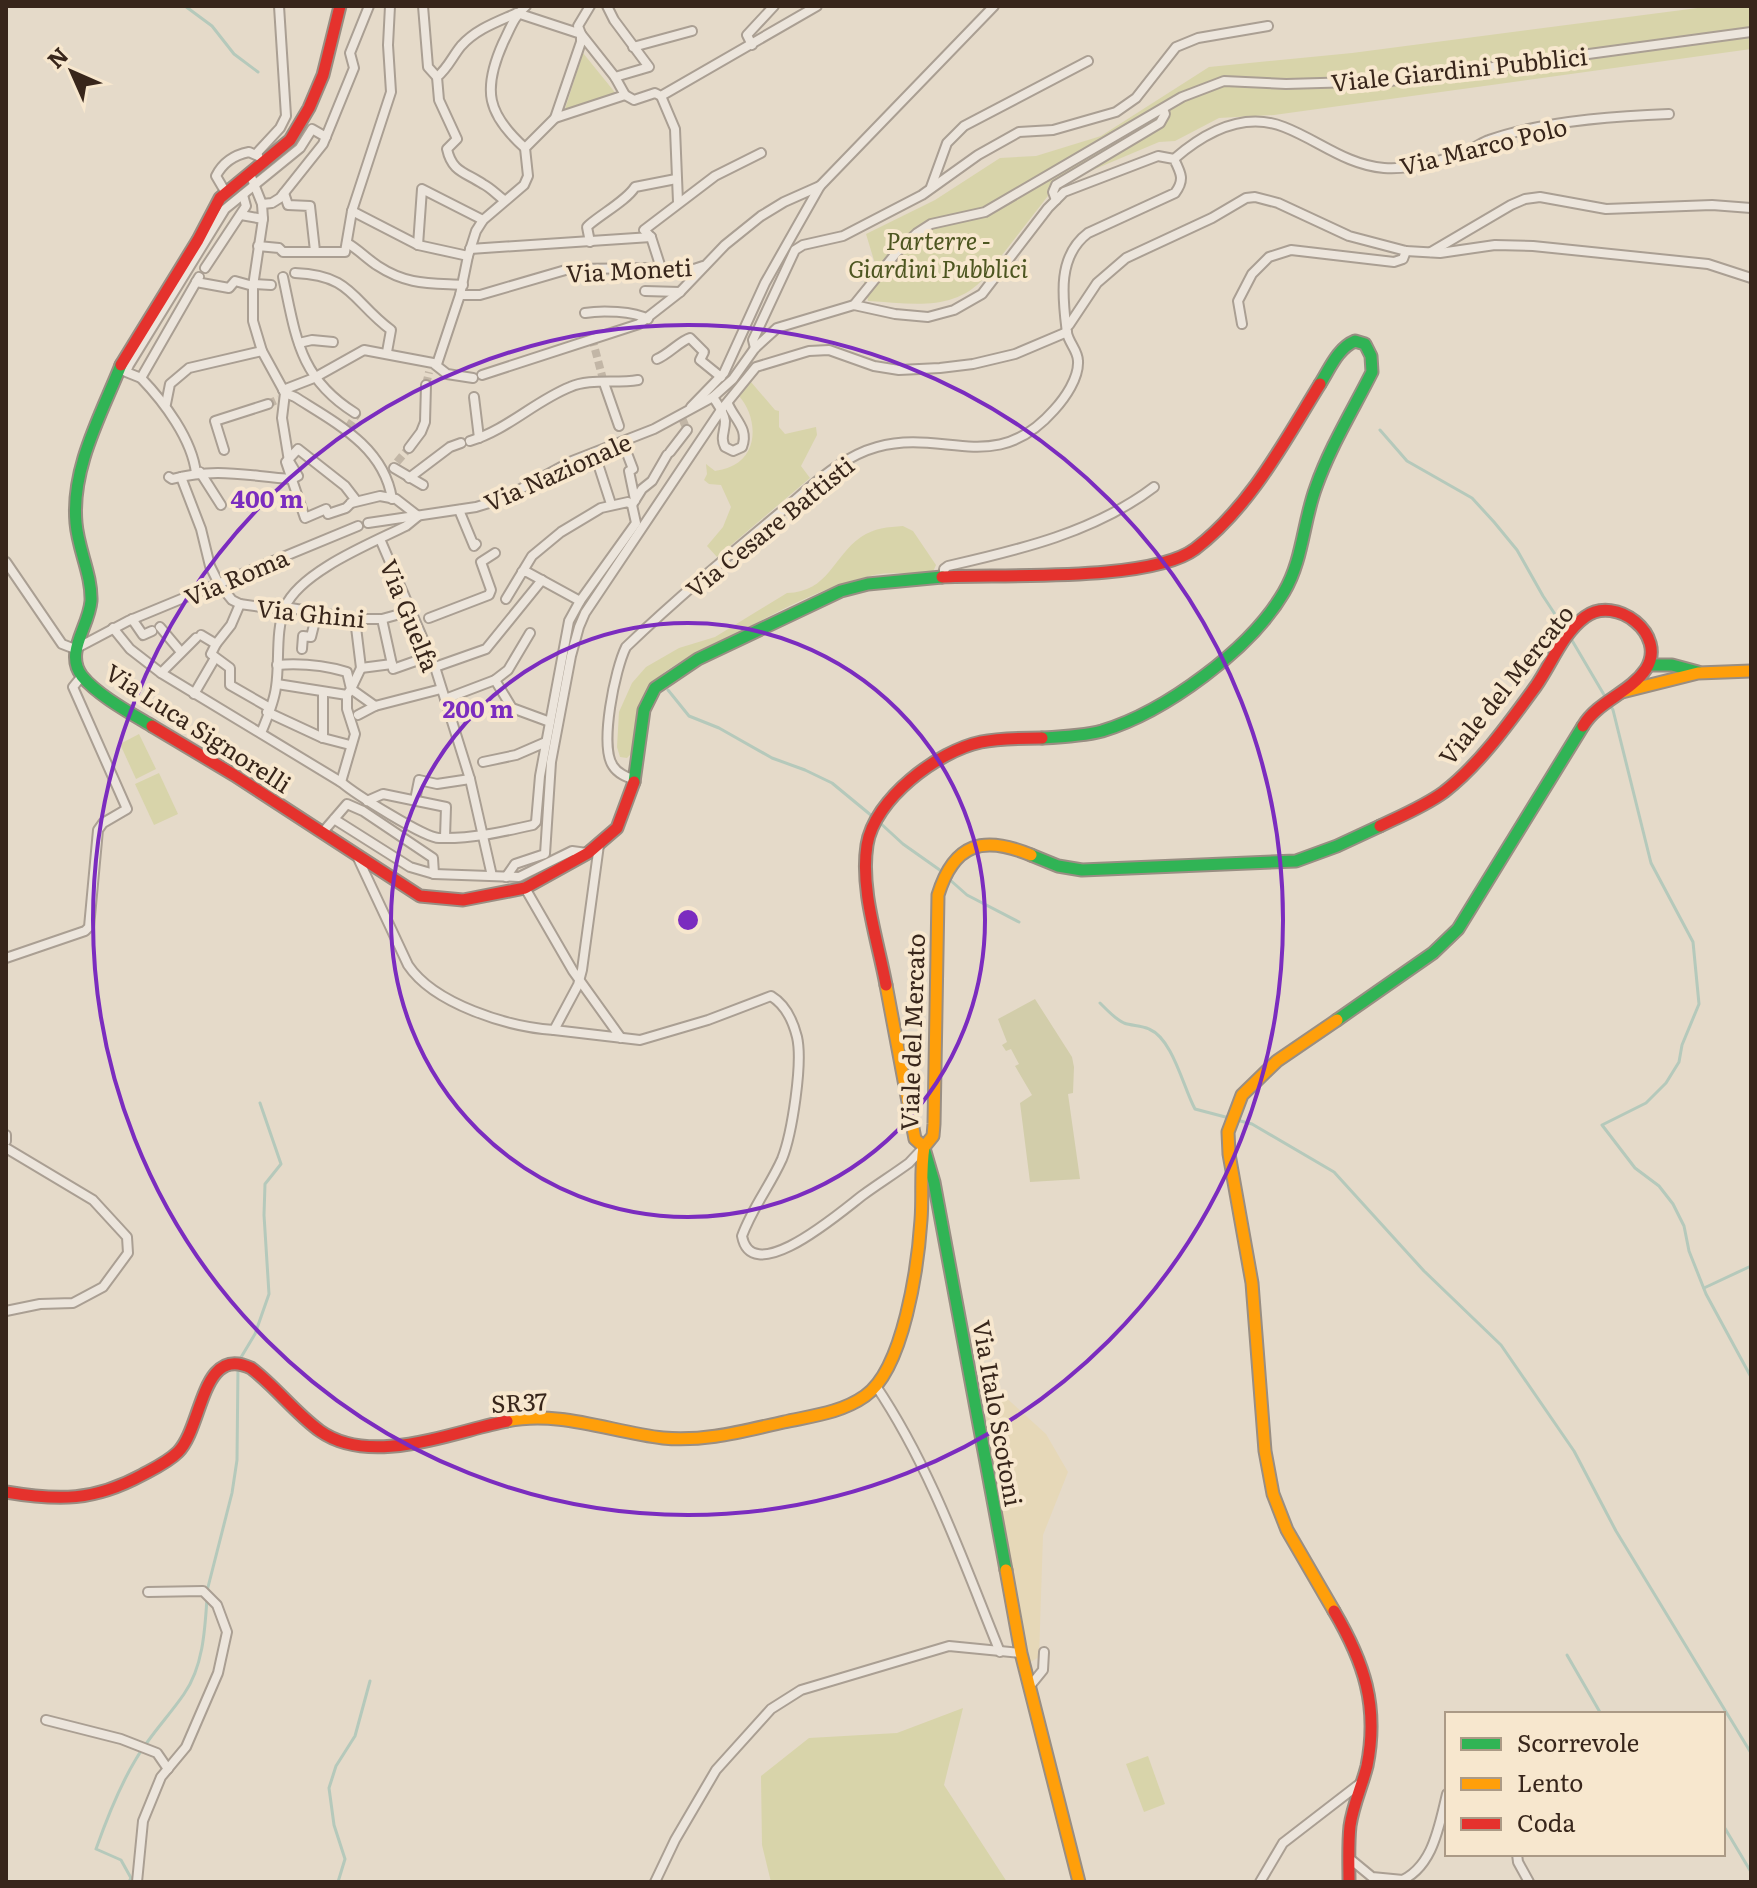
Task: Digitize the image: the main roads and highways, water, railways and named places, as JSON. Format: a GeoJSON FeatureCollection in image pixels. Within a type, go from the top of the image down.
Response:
{"type":"FeatureCollection","features":[{"type":"Feature","properties":{"kind":"main road","name":"Via Luca Signorelli"},"geometry":{"type":"LineString","coordinates":[[322,833],[234,775],[119,706],[82,676],[75,660],[75,649],[88,622],[91,598],[76,523],[77,479],[122,361],[198,240],[220,198],[250,174],[260,159],[290,140],[309,108],[323,75],[340,6]]}},
{"type":"Feature","properties":{"kind":"main road","name":"Viale del Mercato"},"geometry":{"type":"LineString","coordinates":[[322,833],[420,896],[463,900],[525,888],[588,853],[617,828],[635,780],[644,710],[655,688],[671,675],[841,591],[868,584],[944,577],[1091,573],[1177,559],[1210,537],[1253,491],[1347,343],[1356,340],[1365,342],[1372,351],[1372,372],[1316,486],[1289,584],[1271,613],[1237,647],[1195,680],[1143,714],[1101,731],[1071,737],[988,741],[968,745],[912,781],[889,801],[875,820],[869,833],[865,857],[868,890],[915,1139],[924,1147],[933,1136],[934,1124],[938,895],[943,876],[959,855],[987,843],[997,843],[1049,865],[1082,870],[1296,861],[1323,853],[1433,799],[1461,776],[1537,683],[1561,642],[1592,612],[1605,609],[1630,616],[1648,639]]}},
{"type":"Feature","properties":{"kind":"main road"},"geometry":{"type":"LineString","coordinates":[[1349,1882],[1350,1825],[1367,1764],[1371,1713],[1366,1677],[1353,1644],[1287,1530],[1273,1494],[1265,1451],[1252,1283],[1229,1154],[1228,1132],[1242,1095],[1254,1081],[1277,1061],[1433,953],[1458,929],[1588,717],[1649,665],[1648,639]]}},
{"type":"Feature","properties":{"kind":"main road"},"geometry":{"type":"LineString","coordinates":[[1648,639],[1659,652],[1689,672]]}},
{"type":"Feature","properties":{"kind":"main road"},"geometry":{"type":"LineString","coordinates":[[1649,665],[1665,672],[1751,671]]}},
{"type":"Feature","properties":{"kind":"main road"},"geometry":{"type":"LineString","coordinates":[[1613,695],[1689,672]]}},
{"type":"Feature","properties":{"kind":"main road","name":"SR37"},"geometry":{"type":"LineString","coordinates":[[6,1492],[60,1499],[88,1498],[128,1483],[169,1460],[189,1438],[218,1369],[238,1361],[255,1369],[324,1434],[370,1446],[409,1443],[508,1419],[535,1417],[649,1436],[703,1439],[845,1407],[861,1400],[876,1386],[894,1350],[912,1287],[922,1219],[919,1171],[924,1147]]}},
{"type":"Feature","properties":{"kind":"main road","name":"Via Italo Scotoni"},"geometry":{"type":"LineString","coordinates":[[924,1147],[934,1182],[1021,1653],[1079,1882]]}},
{"type":"Feature","properties":{"kind":"waterway"},"geometry":{"type":"LineString","coordinates":[[185,6],[212,26],[234,54],[258,72]]}},
{"type":"Feature","properties":{"kind":"waterway"},"geometry":{"type":"LineString","coordinates":[[1380,430],[1407,461],[1472,498],[1517,550],[1566,631]]}},
{"type":"Feature","properties":{"kind":"waterway"},"geometry":{"type":"LineString","coordinates":[[1570,637],[1613,710],[1651,863],[1693,942],[1699,1004],[1682,1045],[1679,1062],[1666,1083],[1646,1103],[1602,1125],[1635,1168],[1659,1186],[1673,1204],[1684,1226],[1689,1251],[1706,1294],[1751,1377]]}},
{"type":"Feature","properties":{"kind":"waterway"},"geometry":{"type":"LineString","coordinates":[[668,690],[689,716],[719,728],[772,758],[832,783],[872,816]]}},
{"type":"Feature","properties":{"kind":"waterway"},"geometry":{"type":"LineString","coordinates":[[878,821],[903,844],[944,873]]}},
{"type":"Feature","properties":{"kind":"waterway"},"geometry":{"type":"LineString","coordinates":[[949,879],[967,895],[1019,922]]}},
{"type":"Feature","properties":{"kind":"waterway"},"geometry":{"type":"LineString","coordinates":[[1100,1003],[1121,1021],[1157,1034],[1171,1053],[1195,1109],[1252,1124],[1334,1172],[1424,1271],[1501,1345],[1574,1451],[1616,1531],[1751,1753]]}},
{"type":"Feature","properties":{"kind":"waterway"},"geometry":{"type":"LineString","coordinates":[[240,1359],[255,1334],[269,1294],[265,1184],[281,1164],[260,1103]]}},
{"type":"Feature","properties":{"kind":"waterway"},"geometry":{"type":"LineString","coordinates":[[1704,1288],[1751,1266]]}},
{"type":"Feature","properties":{"kind":"waterway"},"geometry":{"type":"LineString","coordinates":[[207,1591],[232,1493],[237,1460],[238,1366]]}},
{"type":"Feature","properties":{"kind":"waterway"},"geometry":{"type":"LineString","coordinates":[[129,1882],[131,1878],[121,1860],[96,1849],[130,1770],[178,1702],[195,1672],[202,1648],[207,1598]]}},
{"type":"Feature","properties":{"kind":"waterway"},"geometry":{"type":"LineString","coordinates":[[1567,1655],[1600,1712]]}},
{"type":"Feature","properties":{"kind":"waterway"},"geometry":{"type":"LineString","coordinates":[[338,1882],[345,1859],[334,1825],[329,1788],[336,1766],[355,1736],[370,1681]]}},
{"type":"Feature","properties":{"kind":"waterway"},"geometry":{"type":"LineString","coordinates":[[1725,1828],[1751,1872]]}},
{"type":"Feature","properties":{"kind":"tunnel"},"geometry":{"type":"LineString","coordinates":[[592,338],[604,383]]}},
{"type":"Feature","properties":{"kind":"tunnel"},"geometry":{"type":"LineString","coordinates":[[426,385],[429,372]]}},
{"type":"Feature","properties":{"kind":"tunnel"},"geometry":{"type":"LineString","coordinates":[[268,404],[279,399]]}},
{"type":"Feature","properties":{"kind":"tunnel"},"geometry":{"type":"LineString","coordinates":[[348,428],[355,413]]}},
{"type":"Feature","properties":{"kind":"tunnel"},"geometry":{"type":"LineString","coordinates":[[682,418],[687,430]]}},
{"type":"Feature","properties":{"kind":"tunnel"},"geometry":{"type":"LineString","coordinates":[[397,462],[409,448]]}},
{"type":"Feature","properties":{"kind":"park label","name":"Parterre - Giardini Pubblici"},"geometry":{"type":"Point","coordinates":[938,253]}}]}
